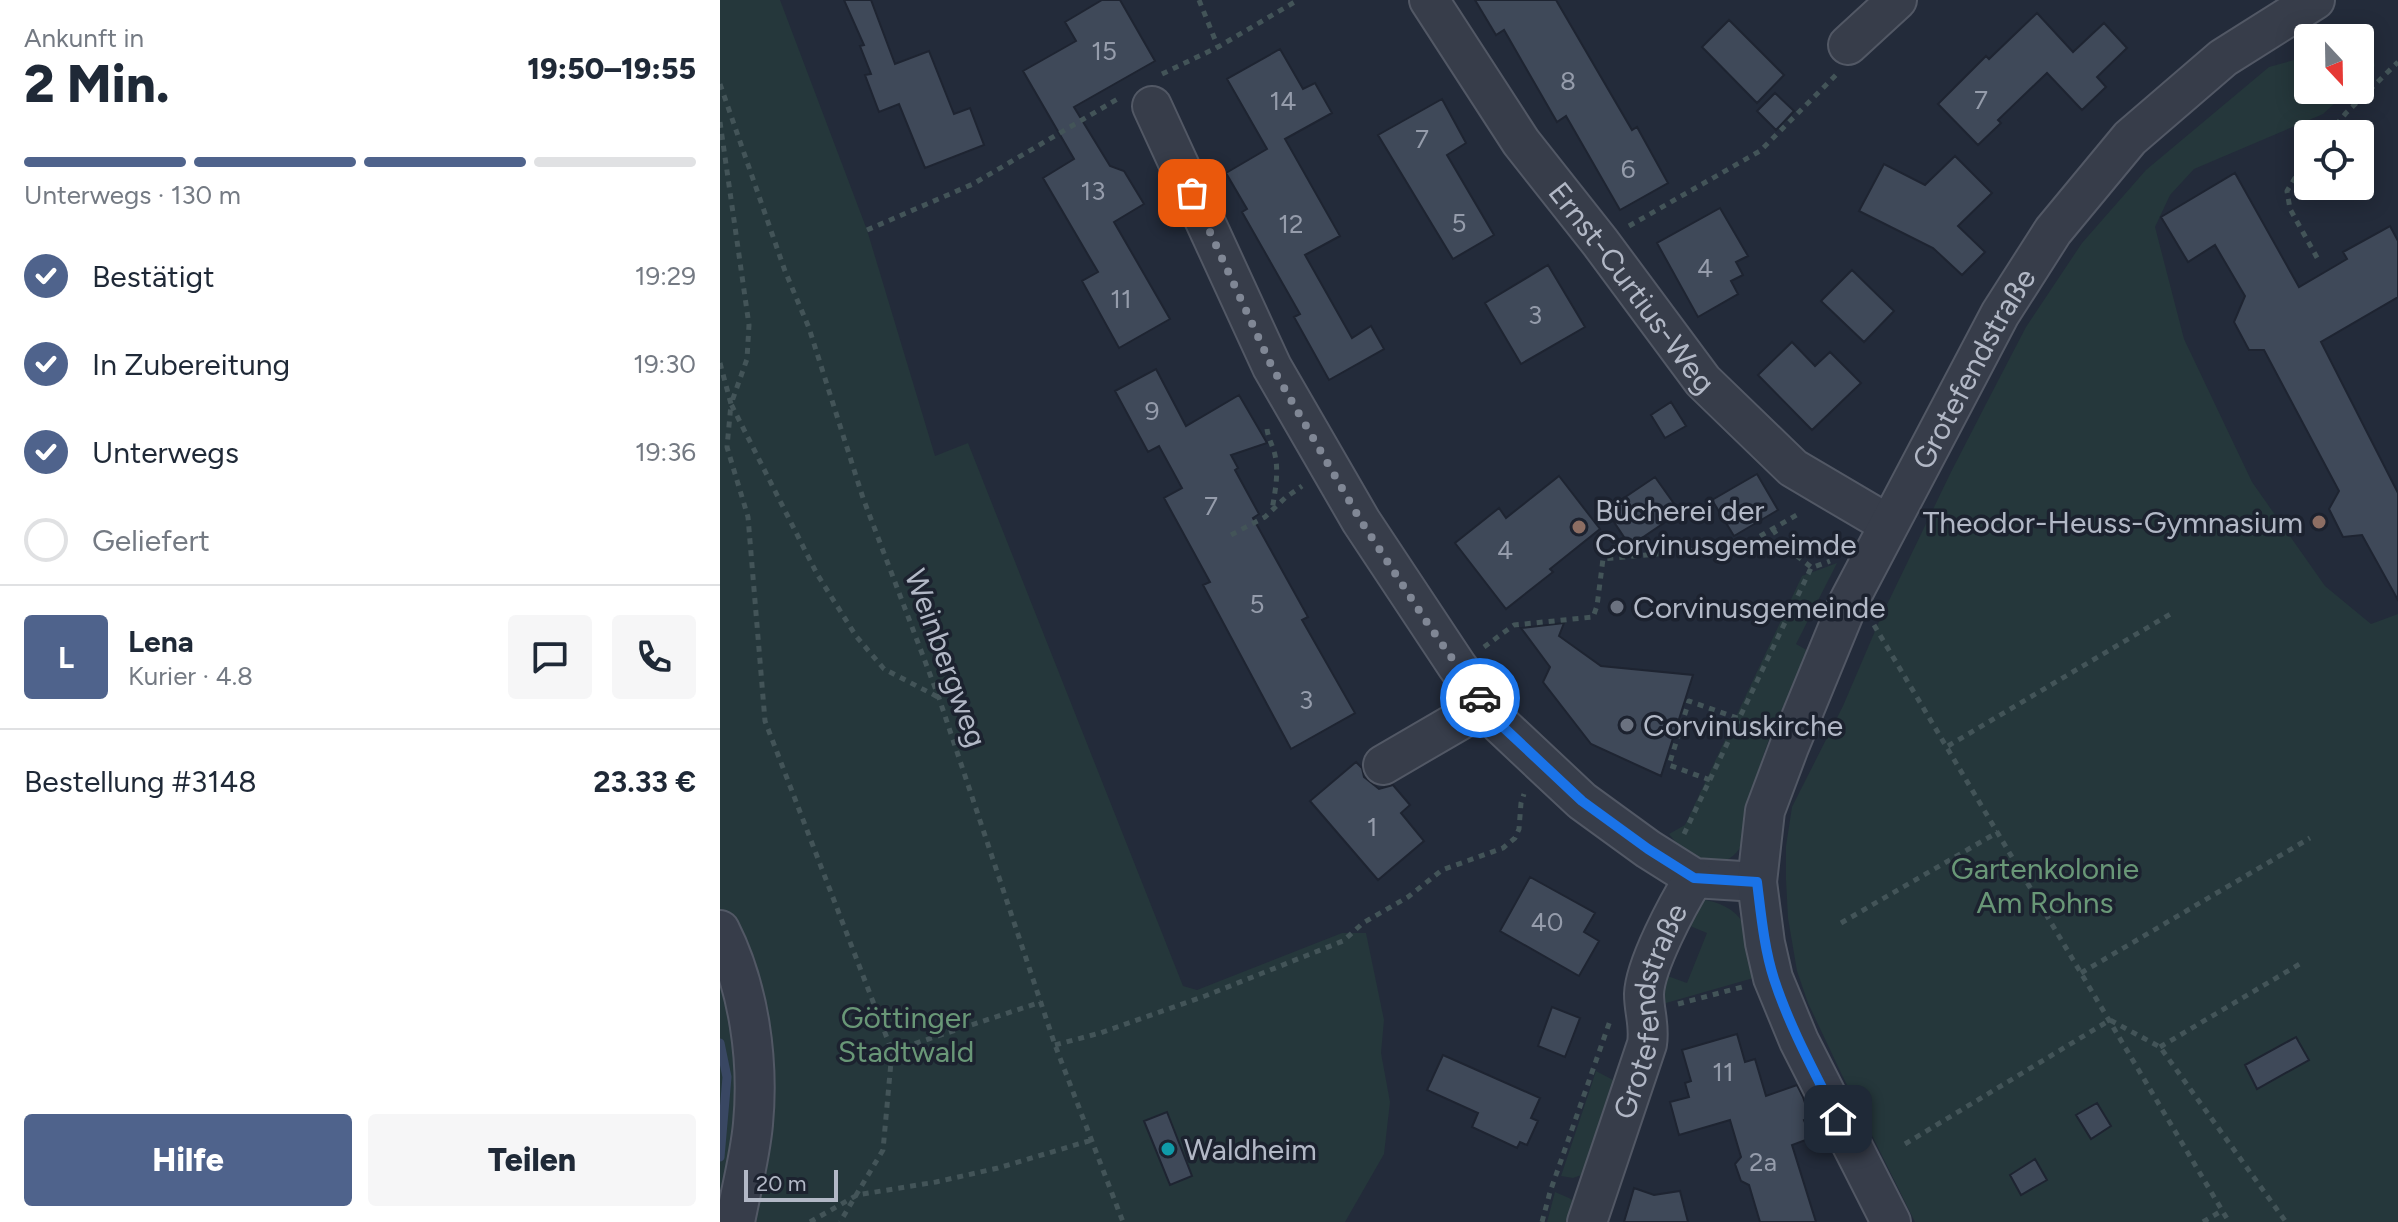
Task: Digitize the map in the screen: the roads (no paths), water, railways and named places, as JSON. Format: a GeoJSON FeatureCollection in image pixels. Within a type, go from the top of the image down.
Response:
{"type":"FeatureCollection","features":[{"type":"Feature","properties":{"kind":"street","name":"Ernst-Curtius-Weg"},"geometry":{"type":"LineString","coordinates":[[1429,0],[1521,142],[1703,381],[1793,468],[1888,524]]}},
{"type":"Feature","properties":{"kind":"street"},"geometry":{"type":"LineString","coordinates":[[1848,45],[1897,0]]}},
{"type":"Feature","properties":{"kind":"street","name":"Grotefendstraße"},"geometry":{"type":"LineString","coordinates":[[1587,1222],[1647,1044],[1648,973],[1676,908],[1682,871],[1757,882],[1765,811],[1849,601],[2000,314],[2053,231],[2130,138],[2223,58],[2315,0]]}},
{"type":"Feature","properties":{"kind":"street"},"geometry":{"type":"LineString","coordinates":[[1145,92],[1272,367],[1361,521],[1457,666],[1501,725],[1582,801],[1682,871]]}},
{"type":"Feature","properties":{"kind":"street"},"geometry":{"type":"LineString","coordinates":[[1383,765],[1486,705]]}},
{"type":"Feature","properties":{"kind":"street"},"geometry":{"type":"LineString","coordinates":[[1757,882],[1773,978],[1799,1041],[1891,1222]]}},
{"type":"Feature","properties":{"kind":"street"},"geometry":{"type":"LineString","coordinates":[[720,930],[743,989],[754,1058],[753,1124],[735,1222]]}},
{"type":"Feature","properties":{"kind":"waterway"},"geometry":{"type":"LineString","coordinates":[[720,1043],[727,1077],[720,1157]]}},
{"type":"Feature","properties":{"kind":"place","name":"Theodor-Heuss-Gymnasium"},"geometry":{"type":"Point","coordinates":[2319,522]}},
{"type":"Feature","properties":{"kind":"place","name":"Bücherei der Corvinusgemeimde"},"geometry":{"type":"Point","coordinates":[1579,527]}},
{"type":"Feature","properties":{"kind":"place","name":"Corvinusgemeinde"},"geometry":{"type":"Point","coordinates":[1617,607]}},
{"type":"Feature","properties":{"kind":"place","name":"Corvinuskirche"},"geometry":{"type":"Point","coordinates":[1627,725]}},
{"type":"Feature","properties":{"kind":"place","name":"Waldheim"},"geometry":{"type":"Point","coordinates":[1168,1149]}},
{"type":"Feature","properties":{"kind":"park label","name":"Gartenkolonie Am Rohns"},"geometry":{"type":"Point","coordinates":[2045,885]}},
{"type":"Feature","properties":{"kind":"park label","name":"Göttinger Stadtwald"},"geometry":{"type":"Point","coordinates":[906,1034]}}]}
